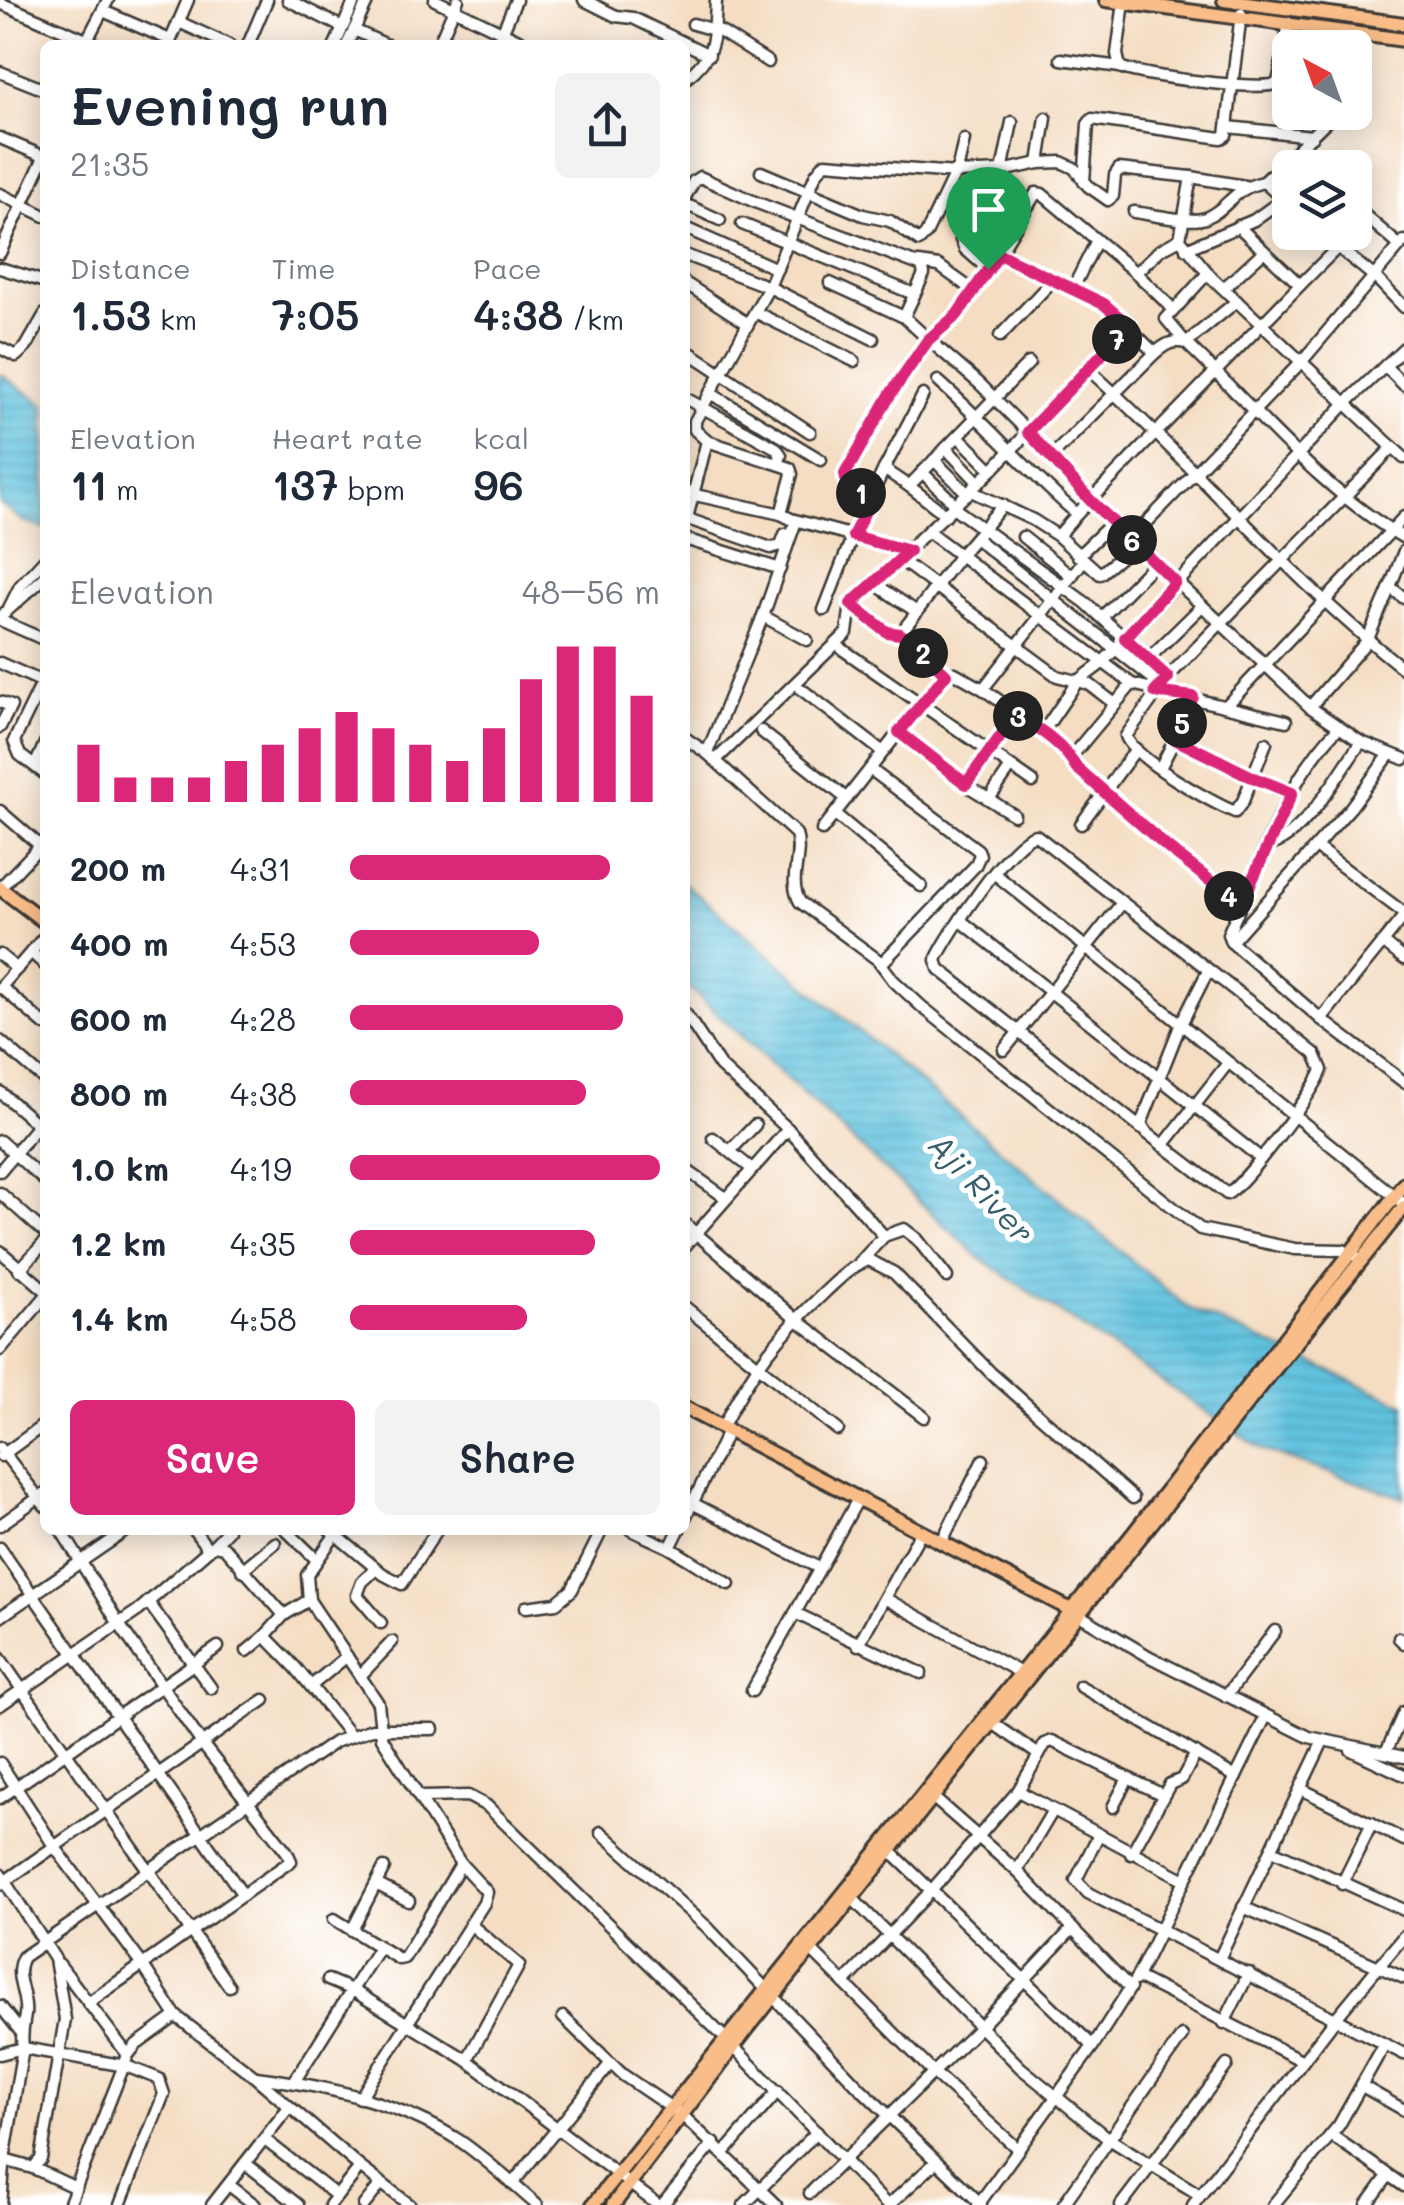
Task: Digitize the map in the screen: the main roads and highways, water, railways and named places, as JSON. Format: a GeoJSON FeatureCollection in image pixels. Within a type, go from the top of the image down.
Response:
{"type":"FeatureCollection","features":[{"type":"Feature","properties":{"kind":"main road"},"geometry":{"type":"LineString","coordinates":[[1106,0],[1346,15],[1404,24]]}},
{"type":"Feature","properties":{"kind":"main road"},"geometry":{"type":"LineString","coordinates":[[1224,0],[1241,10],[1288,23],[1343,30],[1346,15]]}},
{"type":"Feature","properties":{"kind":"main road"},"geometry":{"type":"LineString","coordinates":[[1372,35],[1404,40]]}},
{"type":"Feature","properties":{"kind":"main road"},"geometry":{"type":"LineString","coordinates":[[0,888],[40,918]]}},
{"type":"Feature","properties":{"kind":"main road"},"geometry":{"type":"LineString","coordinates":[[612,2205],[729,2043],[1401,1202],[1404,1184]]}},
{"type":"Feature","properties":{"kind":"main road"},"geometry":{"type":"LineString","coordinates":[[690,1411],[1076,1613]]}},
{"type":"Feature","properties":{"kind":"main road"},"geometry":{"type":"LineString","coordinates":[[989,1721],[1021,1673],[1076,1613]]}},
{"type":"Feature","properties":{"kind":"main road"},"geometry":{"type":"LineString","coordinates":[[593,2205],[676,2112]]}},
{"type":"Feature","properties":{"kind":"water"},"geometry":{"type":"Polygon","coordinates":[[[0,374],[40,402],[40,527],[21,520],[0,504],[0,374]]]}},
{"type":"Feature","properties":{"kind":"water","name":"Aji River"},"geometry":{"type":"Polygon","coordinates":[[[690,888],[1188,1308],[1404,1404],[1404,1498],[1263,1450],[981,1259],[690,989],[690,888]]]}}]}
